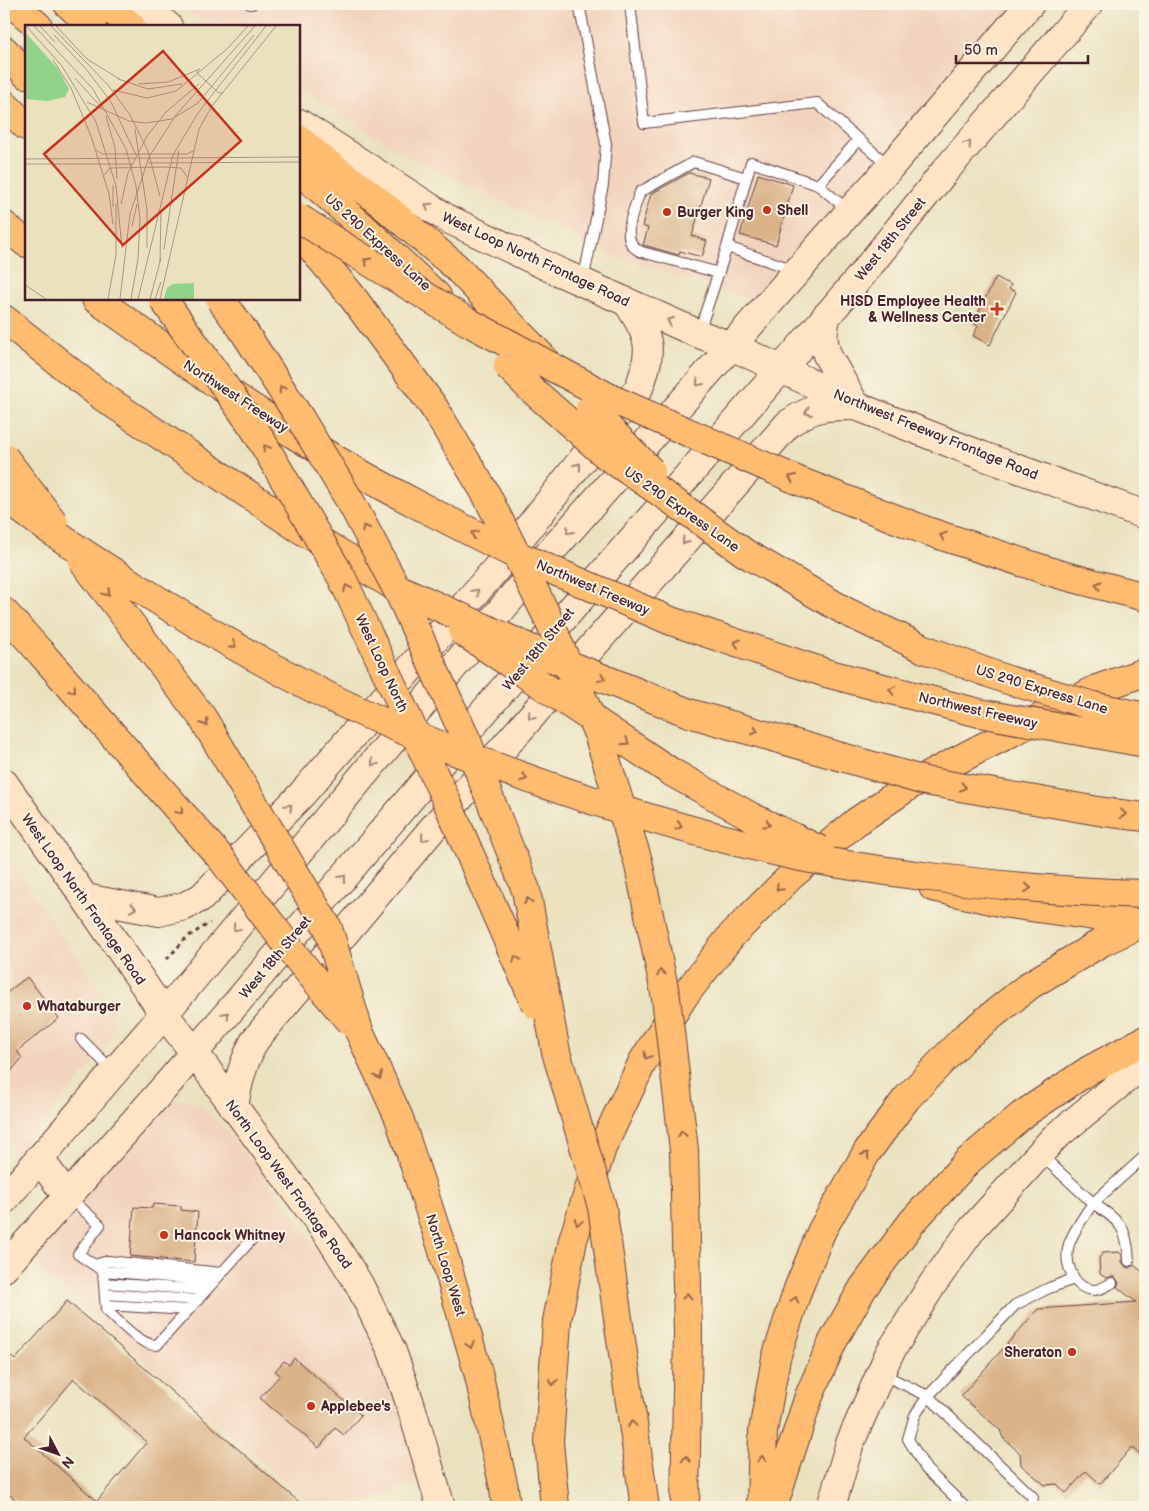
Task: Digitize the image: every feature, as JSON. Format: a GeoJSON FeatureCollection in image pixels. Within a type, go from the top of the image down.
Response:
{"type":"FeatureCollection","features":[{"type":"Feature","properties":{"kind":"highway"},"geometry":{"type":"LineString","coordinates":[[13,4],[37,25]]}},
{"type":"Feature","properties":{"kind":"highway"},"geometry":{"type":"LineString","coordinates":[[68,4],[91,25]]}},
{"type":"Feature","properties":{"kind":"highway"},"geometry":{"type":"LineString","coordinates":[[104,4],[129,25]]}},
{"type":"Feature","properties":{"kind":"highway"},"geometry":{"type":"LineString","coordinates":[[4,50],[25,73]]}},
{"type":"Feature","properties":{"kind":"highway"},"geometry":{"type":"LineString","coordinates":[[4,104],[25,125]]}},
{"type":"Feature","properties":{"kind":"highway"},"geometry":{"type":"LineString","coordinates":[[300,140],[319,157],[371,195],[455,266],[653,473],[683,508]]}},
{"type":"Feature","properties":{"kind":"highway","name":"US 290 Express Lane"},"geometry":{"type":"LineString","coordinates":[[300,172],[368,231],[447,305],[530,388],[607,456],[744,552],[845,611],[924,649],[1005,679],[1094,706],[1145,717]]}},
{"type":"Feature","properties":{"kind":"highway"},"geometry":{"type":"LineString","coordinates":[[300,219],[470,323],[612,399],[799,481],[927,531],[1058,574],[1145,597]]}},
{"type":"Feature","properties":{"kind":"highway"},"geometry":{"type":"LineString","coordinates":[[4,225],[25,242]]}},
{"type":"Feature","properties":{"kind":"highway"},"geometry":{"type":"LineString","coordinates":[[300,234],[351,295],[433,406],[486,494],[546,614],[598,734],[638,861],[666,998],[684,1150],[688,1332],[685,1507]]}},
{"type":"Feature","properties":{"kind":"highway","name":"Northwest Freeway"},"geometry":{"type":"LineString","coordinates":[[97,300],[172,354],[266,417],[342,463],[510,552],[671,622],[826,673],[979,712],[1145,743]]}},
{"type":"Feature","properties":{"kind":"highway","name":"West Loop North"},"geometry":{"type":"LineString","coordinates":[[164,300],[254,428],[342,578],[447,802],[556,1052]]}},
{"type":"Feature","properties":{"kind":"highway"},"geometry":{"type":"LineString","coordinates":[[221,300],[241,327],[300,418],[353,506],[400,595],[466,741],[526,890],[556,1052],[602,1207],[645,1507]]}},
{"type":"Feature","properties":{"kind":"highway"},"geometry":{"type":"LineString","coordinates":[[4,319],[100,395],[297,527],[397,588],[671,772],[752,817],[836,857],[924,885],[1008,904],[1094,916],[1145,920]]}},
{"type":"Feature","properties":{"kind":"highway"},"geometry":{"type":"LineString","coordinates":[[4,457],[202,718],[328,928],[358,1031]]}},
{"type":"Feature","properties":{"kind":"highway"},"geometry":{"type":"LineString","coordinates":[[4,496],[90,557],[190,622],[320,692],[411,734],[518,776],[612,808],[683,828],[797,856],[891,872],[993,885],[1078,892],[1145,894]]}},
{"type":"Feature","properties":{"kind":"highway"},"geometry":{"type":"LineString","coordinates":[[397,588],[542,654],[689,713],[926,781],[1104,812],[1145,817]]}},
{"type":"Feature","properties":{"kind":"highway"},"geometry":{"type":"LineString","coordinates":[[4,612],[220,857],[301,963],[358,1031]]}},
{"type":"Feature","properties":{"kind":"highway"},"geometry":{"type":"LineString","coordinates":[[555,1507],[549,1442],[557,1321],[573,1240],[602,1148],[643,1061],[684,996],[732,935],[791,876],[856,822],[909,786],[975,751],[1097,689],[1145,672]]}},
{"type":"Feature","properties":{"kind":"highway"},"geometry":{"type":"LineString","coordinates":[[975,751],[1056,726],[1145,705]]}},
{"type":"Feature","properties":{"kind":"highway"},"geometry":{"type":"LineString","coordinates":[[761,1507],[763,1431],[776,1358],[798,1289],[822,1230],[867,1152],[906,1099],[964,1037],[1030,985],[1102,942],[1145,920]]}},
{"type":"Feature","properties":{"kind":"highway","name":"North Loop West"},"geometry":{"type":"LineString","coordinates":[[358,1031],[399,1118],[442,1248],[478,1372],[504,1488],[506,1507]]}},
{"type":"Feature","properties":{"kind":"highway"},"geometry":{"type":"LineString","coordinates":[[773,1507],[809,1396],[837,1334],[863,1288],[912,1222],[968,1161],[1022,1115],[1088,1070],[1145,1040]]}},
{"type":"Feature","properties":{"kind":"main road"},"geometry":{"type":"LineString","coordinates":[[140,4],[167,25]]}},
{"type":"Feature","properties":{"kind":"main road"},"geometry":{"type":"LineString","coordinates":[[4,1200],[164,1014],[526,580],[912,143],[1030,4]]}},
{"type":"Feature","properties":{"kind":"main road","name":"West 18th Street"},"geometry":{"type":"LineString","coordinates":[[4,1268],[168,1084],[574,606],[780,370],[945,171],[1089,4]]}},
{"type":"Feature","properties":{"kind":"main road","name":"West Loop North Frontage Road"},"geometry":{"type":"LineString","coordinates":[[300,123],[448,219],[582,282],[699,334],[731,346]]}},
{"type":"Feature","properties":{"kind":"main road"},"geometry":{"type":"LineString","coordinates":[[912,143],[945,171]]}},
{"type":"Feature","properties":{"kind":"main road"},"geometry":{"type":"LineString","coordinates":[[85,898],[158,912],[185,906],[202,897],[302,794],[495,570],[639,388],[646,370],[648,346],[644,328],[627,302]]}},
{"type":"Feature","properties":{"kind":"main road"},"geometry":{"type":"LineString","coordinates":[[234,1108],[237,1083],[244,1062],[255,1040],[434,827],[788,424],[806,412],[825,406],[856,406],[827,355],[823,336],[826,316]]}},
{"type":"Feature","properties":{"kind":"main road","name":"Northwest Freeway Frontage Road"},"geometry":{"type":"LineString","coordinates":[[731,346],[856,406],[983,456],[1145,515]]}},
{"type":"Feature","properties":{"kind":"main road","name":"West Loop North Frontage Road"},"geometry":{"type":"LineString","coordinates":[[4,783],[164,1014]]}},
{"type":"Feature","properties":{"kind":"main road","name":"North Loop West Frontage Road"},"geometry":{"type":"LineString","coordinates":[[164,1014],[329,1236],[359,1284],[392,1351],[410,1403],[440,1506]]}},
{"type":"Feature","properties":{"kind":"main road"},"geometry":{"type":"LineString","coordinates":[[831,1507],[850,1443],[889,1354],[932,1285],[973,1228],[1054,1138],[1145,1063]]}},
{"type":"Feature","properties":{"kind":"main road"},"geometry":{"type":"LineString","coordinates":[[40,1158],[67,1196]]}},
{"type":"Feature","properties":{"kind":"lane"},"geometry":{"type":"LineString","coordinates":[[579,4],[606,144],[603,185],[582,282]]}},
{"type":"Feature","properties":{"kind":"lane"},"geometry":{"type":"LineString","coordinates":[[630,4],[644,123],[816,103],[890,167]]}},
{"type":"Feature","properties":{"kind":"lane"},"geometry":{"type":"LineString","coordinates":[[818,185],[858,139]]}},
{"type":"Feature","properties":{"kind":"lane"},"geometry":{"type":"LineString","coordinates":[[719,273],[642,252],[632,246],[628,236],[640,192],[694,162],[746,178]]}},
{"type":"Feature","properties":{"kind":"lane"},"geometry":{"type":"LineString","coordinates":[[699,334],[727,247],[751,162],[818,185],[850,211]]}},
{"type":"Feature","properties":{"kind":"lane"},"geometry":{"type":"LineString","coordinates":[[727,247],[798,271]]}},
{"type":"Feature","properties":{"kind":"lane"},"geometry":{"type":"LineString","coordinates":[[81,1039],[114,1072]]}},
{"type":"Feature","properties":{"kind":"lane"},"geometry":{"type":"LineString","coordinates":[[1040,1155],[1092,1203],[1116,1220],[1124,1230],[1128,1244],[1129,1261]]}},
{"type":"Feature","properties":{"kind":"lane"},"geometry":{"type":"LineString","coordinates":[[1112,1283],[1094,1290],[1085,1288],[1074,1279],[1068,1265],[1070,1244],[1092,1203],[1145,1156]]}},
{"type":"Feature","properties":{"kind":"lane"},"geometry":{"type":"LineString","coordinates":[[67,1196],[100,1225],[78,1254],[98,1268],[104,1283],[106,1310],[137,1337],[152,1346],[157,1345],[253,1238]]}},
{"type":"Feature","properties":{"kind":"lane"},"geometry":{"type":"LineString","coordinates":[[98,1268],[108,1261],[218,1277]]}},
{"type":"Feature","properties":{"kind":"lane"},"geometry":{"type":"LineString","coordinates":[[965,1507],[926,1469],[908,1439],[915,1415],[928,1396],[1015,1305],[1049,1288],[1074,1279]]}},
{"type":"Feature","properties":{"kind":"lane"},"geometry":{"type":"LineString","coordinates":[[104,1283],[206,1290]]}},
{"type":"Feature","properties":{"kind":"lane"},"geometry":{"type":"LineString","coordinates":[[105,1299],[198,1300]]}},
{"type":"Feature","properties":{"kind":"lane"},"geometry":{"type":"LineString","coordinates":[[105,1299],[188,1310]]}},
{"type":"Feature","properties":{"kind":"lane"},"geometry":{"type":"LineString","coordinates":[[881,1374],[928,1396],[1033,1497],[1031,1507]]}},
{"type":"Feature","properties":{"kind":"shaded area"},"geometry":{"type":"Polygon","coordinates":[[[180,4],[1021,4],[764,303],[619,258],[402,153],[300,89],[300,25],[207,25],[180,4]]]}},
{"type":"Feature","properties":{"kind":"shaded area"},"geometry":{"type":"Polygon","coordinates":[[[4,852],[113,1010],[112,1041],[16,1155],[4,1135],[4,852]]]}},
{"type":"Feature","properties":{"kind":"shaded area"},"geometry":{"type":"Polygon","coordinates":[[[184,1100],[200,1104],[213,1115],[252,1161],[325,1262],[361,1324],[395,1397],[423,1479],[355,1507],[314,1507],[25,1257],[163,1106],[173,1101],[184,1100]]]}},
{"type":"Feature","properties":{"kind":"building"},"geometry":{"type":"Polygon","coordinates":[[[689,173],[709,178],[692,236],[707,241],[702,257],[680,251],[679,255],[643,245],[648,228],[642,226],[651,194],[689,173]]]}},
{"type":"Feature","properties":{"kind":"building","name":"Shell"},"geometry":{"type":"Polygon","coordinates":[[[758,174],[793,185],[776,245],[740,235],[758,174]]]}},
{"type":"Feature","properties":{"kind":"building","name":"HISD Employee Health & Wellness Center"},"geometry":{"type":"Polygon","coordinates":[[[996,277],[1011,285],[1009,289],[1016,292],[990,345],[973,336],[978,326],[973,323],[996,277]]]}},
{"type":"Feature","properties":{"kind":"building","name":"Whataburger"},"geometry":{"type":"Polygon","coordinates":[[[27,977],[59,1018],[17,1051],[22,1058],[4,1080],[4,995],[27,977]]]}},
{"type":"Feature","properties":{"kind":"building","name":"Hancock Whitney"},"geometry":{"type":"Polygon","coordinates":[[[153,1204],[181,1206],[181,1210],[198,1212],[194,1262],[130,1256],[134,1207],[152,1208],[153,1204]]]}},
{"type":"Feature","properties":{"kind":"building","name":"Sheraton"},"geometry":{"type":"Polygon","coordinates":[[[1119,1252],[1122,1255],[1122,1262],[1126,1267],[1130,1268],[1134,1265],[1145,1274],[1145,1458],[1132,1447],[1100,1484],[1086,1471],[1066,1493],[1057,1484],[1045,1485],[1021,1465],[1020,1453],[1003,1438],[1000,1430],[961,1396],[1038,1309],[1136,1302],[1117,1287],[1119,1283],[1116,1278],[1112,1276],[1106,1278],[1100,1274],[1099,1258],[1103,1253],[1119,1252]]]}},
{"type":"Feature","properties":{"kind":"building"},"geometry":{"type":"Polygon","coordinates":[[[67,1301],[305,1507],[24,1507],[4,1490],[4,1350],[15,1360],[67,1301]],[[74,1379],[24,1437],[97,1501],[147,1442],[74,1379]]]}},
{"type":"Feature","properties":{"kind":"building","name":"Applebee's"},"geometry":{"type":"Polygon","coordinates":[[[294,1358],[361,1415],[344,1435],[335,1428],[319,1448],[260,1398],[280,1375],[275,1371],[284,1361],[289,1365],[294,1358]]]}},
{"type":"Feature","properties":{"kind":"place","name":"Shell"},"geometry":{"type":"Point","coordinates":[767,210]}},
{"type":"Feature","properties":{"kind":"place","name":"Burger King"},"geometry":{"type":"Point","coordinates":[667,212]}},
{"type":"Feature","properties":{"kind":"place","name":"HISD Employee Health & Wellness Center"},"geometry":{"type":"Point","coordinates":[997,309]}},
{"type":"Feature","properties":{"kind":"place","name":"Whataburger"},"geometry":{"type":"Point","coordinates":[27,1006]}},
{"type":"Feature","properties":{"kind":"place","name":"Hancock Whitney"},"geometry":{"type":"Point","coordinates":[164,1235]}},
{"type":"Feature","properties":{"kind":"place","name":"Sheraton"},"geometry":{"type":"Point","coordinates":[1072,1352]}},
{"type":"Feature","properties":{"kind":"place","name":"Applebee's"},"geometry":{"type":"Point","coordinates":[311,1406]}}]}
